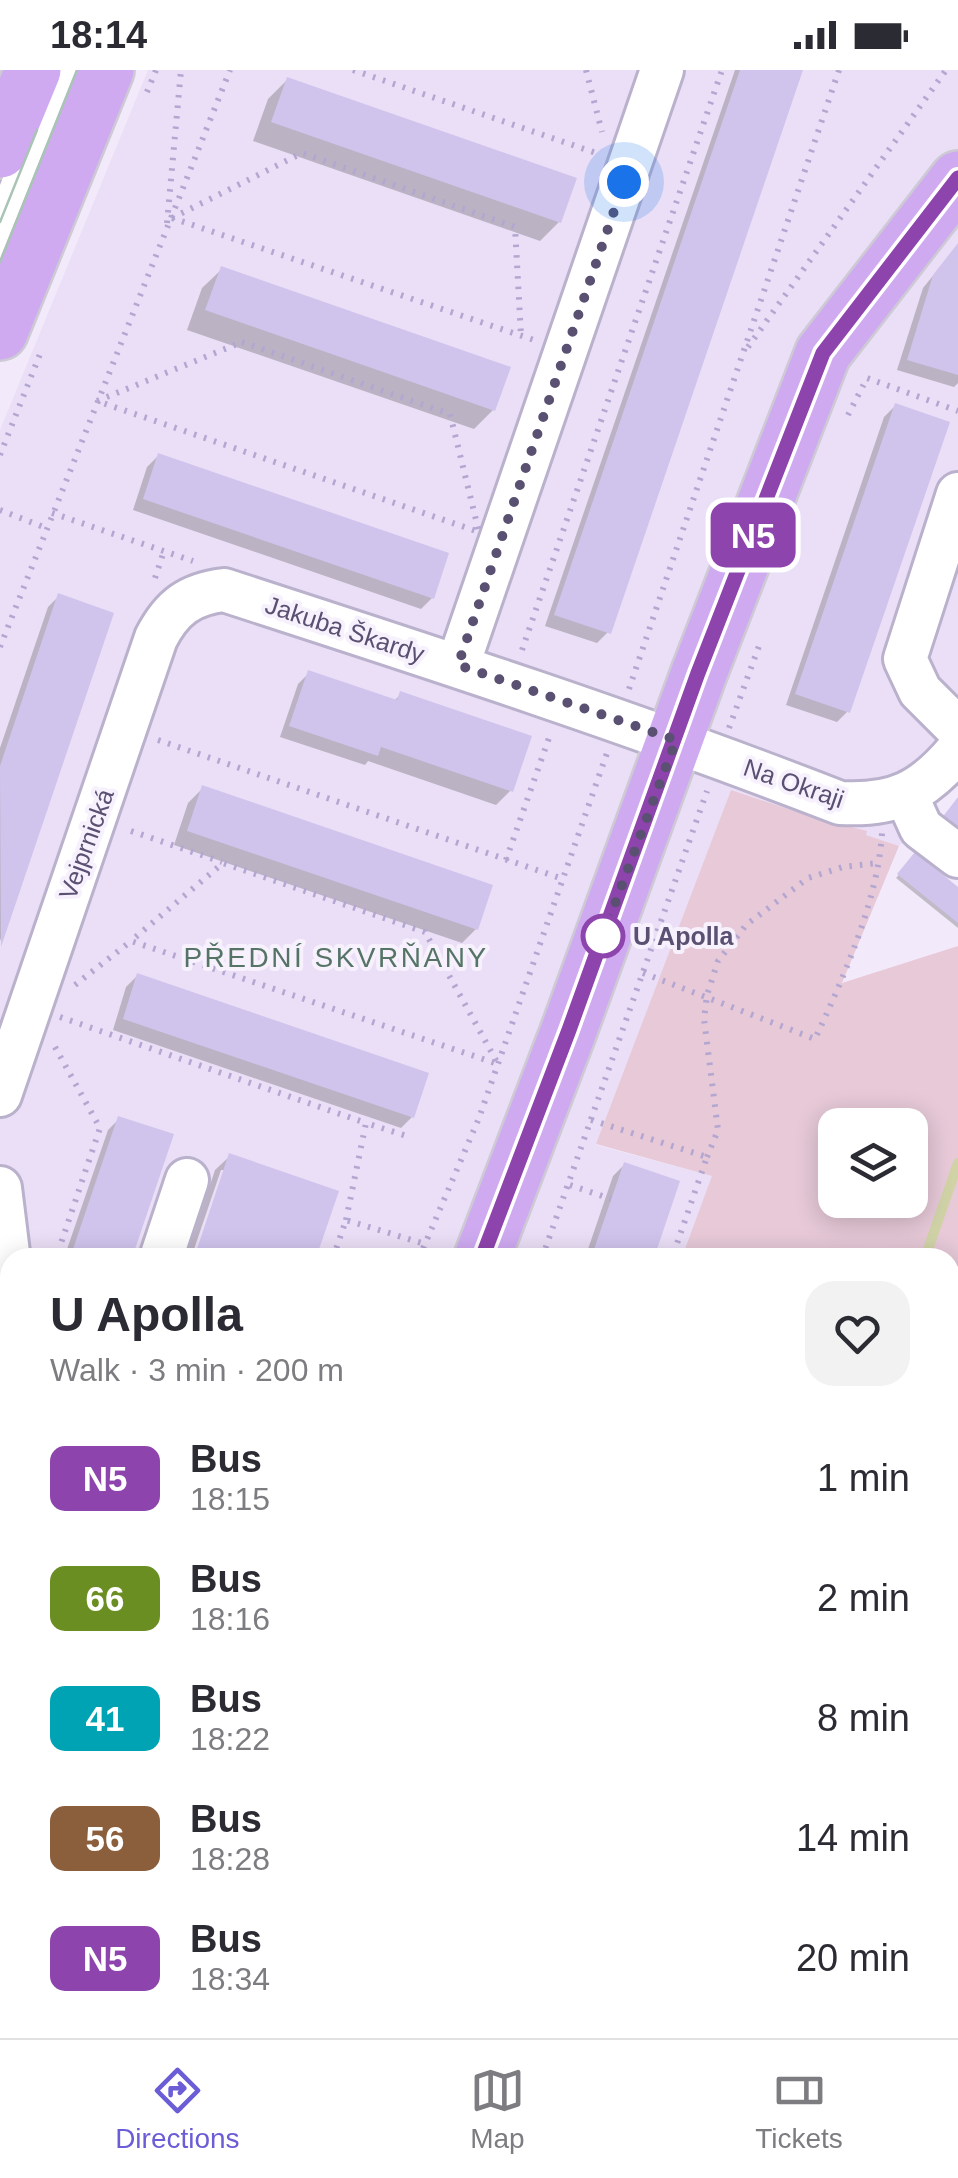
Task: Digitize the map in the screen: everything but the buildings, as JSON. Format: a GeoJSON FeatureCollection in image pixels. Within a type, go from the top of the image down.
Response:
{"type":"FeatureCollection","features":[{"type":"Feature","properties":{"kind":"main road"},"geometry":{"type":"LineString","coordinates":[[0,150],[33,70]]}},
{"type":"Feature","properties":{"kind":"main road"},"geometry":{"type":"LineString","coordinates":[[0,332],[8,259],[106,70]]}},
{"type":"Feature","properties":{"kind":"main road"},"geometry":{"type":"LineString","coordinates":[[486,1248],[697,748],[823,353],[958,178]]}},
{"type":"Feature","properties":{"kind":"street"},"geometry":{"type":"LineString","coordinates":[[8,259],[69,70]]}},
{"type":"Feature","properties":{"kind":"street"},"geometry":{"type":"LineString","coordinates":[[458,665],[662,70]]}},
{"type":"Feature","properties":{"kind":"street"},"geometry":{"type":"LineString","coordinates":[[958,494],[905,659],[920,691],[958,729]]}},
{"type":"Feature","properties":{"kind":"street","name":"Jakuba Škardy"},"geometry":{"type":"LineString","coordinates":[[193,582],[203,593],[224,590],[458,665],[697,748]]}},
{"type":"Feature","properties":{"kind":"street","name":"Vejprnická"},"geometry":{"type":"LineString","coordinates":[[0,1094],[30,1021],[156,638],[193,582]]}},
{"type":"Feature","properties":{"kind":"street","name":"Na Okraji"},"geometry":{"type":"LineString","coordinates":[[697,748],[840,803],[895,799]]}},
{"type":"Feature","properties":{"kind":"street"},"geometry":{"type":"LineString","coordinates":[[958,750],[927,783],[895,799],[922,828],[958,856]]}},
{"type":"Feature","properties":{"kind":"street"},"geometry":{"type":"LineString","coordinates":[[164,1248],[188,1180]]}},
{"type":"Feature","properties":{"kind":"street"},"geometry":{"type":"LineString","coordinates":[[0,1188],[7,1248]]}},
{"type":"Feature","properties":{"kind":"path"},"geometry":{"type":"LineString","coordinates":[[166,230],[181,70]]}},
{"type":"Feature","properties":{"kind":"path"},"geometry":{"type":"LineString","coordinates":[[0,647],[230,70]]}},
{"type":"Feature","properties":{"kind":"path"},"geometry":{"type":"LineString","coordinates":[[354,70],[609,158],[586,70]]}},
{"type":"Feature","properties":{"kind":"path"},"geometry":{"type":"LineString","coordinates":[[517,663],[722,70]]}},
{"type":"Feature","properties":{"kind":"path"},"geometry":{"type":"LineString","coordinates":[[424,1248],[498,1064],[839,70]]}},
{"type":"Feature","properties":{"kind":"path"},"geometry":{"type":"LineString","coordinates":[[742,356],[946,70]]}},
{"type":"Feature","properties":{"kind":"path"},"geometry":{"type":"LineString","coordinates":[[171,218],[302,152],[515,227],[520,336]]}},
{"type":"Feature","properties":{"kind":"path"},"geometry":{"type":"LineString","coordinates":[[171,218],[545,344]]}},
{"type":"Feature","properties":{"kind":"path"},"geometry":{"type":"LineString","coordinates":[[97,402],[242,342],[450,414],[479,532]]}},
{"type":"Feature","properties":{"kind":"path"},"geometry":{"type":"LineString","coordinates":[[882,384],[958,411]]}},
{"type":"Feature","properties":{"kind":"path"},"geometry":{"type":"LineString","coordinates":[[97,402],[479,532]]}},
{"type":"Feature","properties":{"kind":"path"},"geometry":{"type":"LineString","coordinates":[[0,510],[46,528]]}},
{"type":"Feature","properties":{"kind":"path"},"geometry":{"type":"LineString","coordinates":[[52,513],[193,582]]}},
{"type":"Feature","properties":{"kind":"path"},"geometry":{"type":"LineString","coordinates":[[474,547],[486,514]]}},
{"type":"Feature","properties":{"kind":"path"},"geometry":{"type":"LineString","coordinates":[[506,860],[562,700]]}},
{"type":"Feature","properties":{"kind":"path"},"geometry":{"type":"LineString","coordinates":[[126,729],[563,879]]}},
{"type":"Feature","properties":{"kind":"path"},"geometry":{"type":"LineString","coordinates":[[547,1248],[644,973],[697,748]]}},
{"type":"Feature","properties":{"kind":"path"},"geometry":{"type":"LineString","coordinates":[[644,973],[815,1039],[837,992],[895,799]]}},
{"type":"Feature","properties":{"kind":"path"},"geometry":{"type":"LineString","coordinates":[[131,831],[425,932],[498,1064]]}},
{"type":"Feature","properties":{"kind":"path"},"geometry":{"type":"LineString","coordinates":[[72,987],[223,862]]}},
{"type":"Feature","properties":{"kind":"path"},"geometry":{"type":"LineString","coordinates":[[675,1248],[718,1130],[704,1019],[718,961],[746,925],[808,878],[843,867],[878,863]]}},
{"type":"Feature","properties":{"kind":"path"},"geometry":{"type":"LineString","coordinates":[[131,941],[498,1064]]}},
{"type":"Feature","properties":{"kind":"path"},"geometry":{"type":"LineString","coordinates":[[59,1248],[100,1128],[30,1021],[42,1010],[410,1137]]}},
{"type":"Feature","properties":{"kind":"path"},"geometry":{"type":"LineString","coordinates":[[591,1120],[707,1157]]}},
{"type":"Feature","properties":{"kind":"path"},"geometry":{"type":"LineString","coordinates":[[337,1248],[366,1123]]}},
{"type":"Feature","properties":{"kind":"path"},"geometry":{"type":"LineString","coordinates":[[569,1185],[611,1198]]}},
{"type":"Feature","properties":{"kind":"path"},"geometry":{"type":"LineString","coordinates":[[346,1220],[426,1244]]}},
{"type":"Feature","properties":{"kind":"path"},"geometry":{"type":"LineString","coordinates":[[0,1332],[0,1379]]}},
{"type":"Feature","properties":{"kind":"shaded area"},"geometry":{"type":"Polygon","coordinates":[[[148,70],[958,70],[958,774],[899,846],[731,790],[596,1145],[757,1188],[728,1248],[0,1248],[0,430],[148,70]]]}},
{"type":"Feature","properties":{"kind":"shaded area"},"geometry":{"type":"Polygon","coordinates":[[[731,790],[867,831],[866,835],[899,846],[842,983],[958,946],[958,1248],[685,1248],[712,1176],[596,1144],[731,790]]]}},
{"type":"Feature","properties":{"kind":"waterway"},"geometry":{"type":"LineString","coordinates":[[928,1248],[958,1163]]}},
{"type":"Feature","properties":{"kind":"tram line"},"geometry":{"type":"LineString","coordinates":[[0,262],[77,70]]}},
{"type":"Feature","properties":{"kind":"tram line"},"geometry":{"type":"LineString","coordinates":[[0,222],[37,130]]}},
{"type":"Feature","properties":{"kind":"bus line","name":"N5"},"geometry":{"type":"LineString","coordinates":[[486,1248],[698,673],[823,353],[958,178]]}},
{"type":"Feature","properties":{"kind":"place","name":"U Apolla"},"geometry":{"type":"Point","coordinates":[603,936]}},
{"type":"Feature","properties":{"kind":"district","name":"PŘEDNÍ SKVRŇANY"},"geometry":{"type":"Point","coordinates":[336,957]}},
{"type":"Feature","properties":{"kind":"route"},"geometry":{"type":"LineString","coordinates":[[603,936],[676,740],[458,665],[624,182]]}}]}
